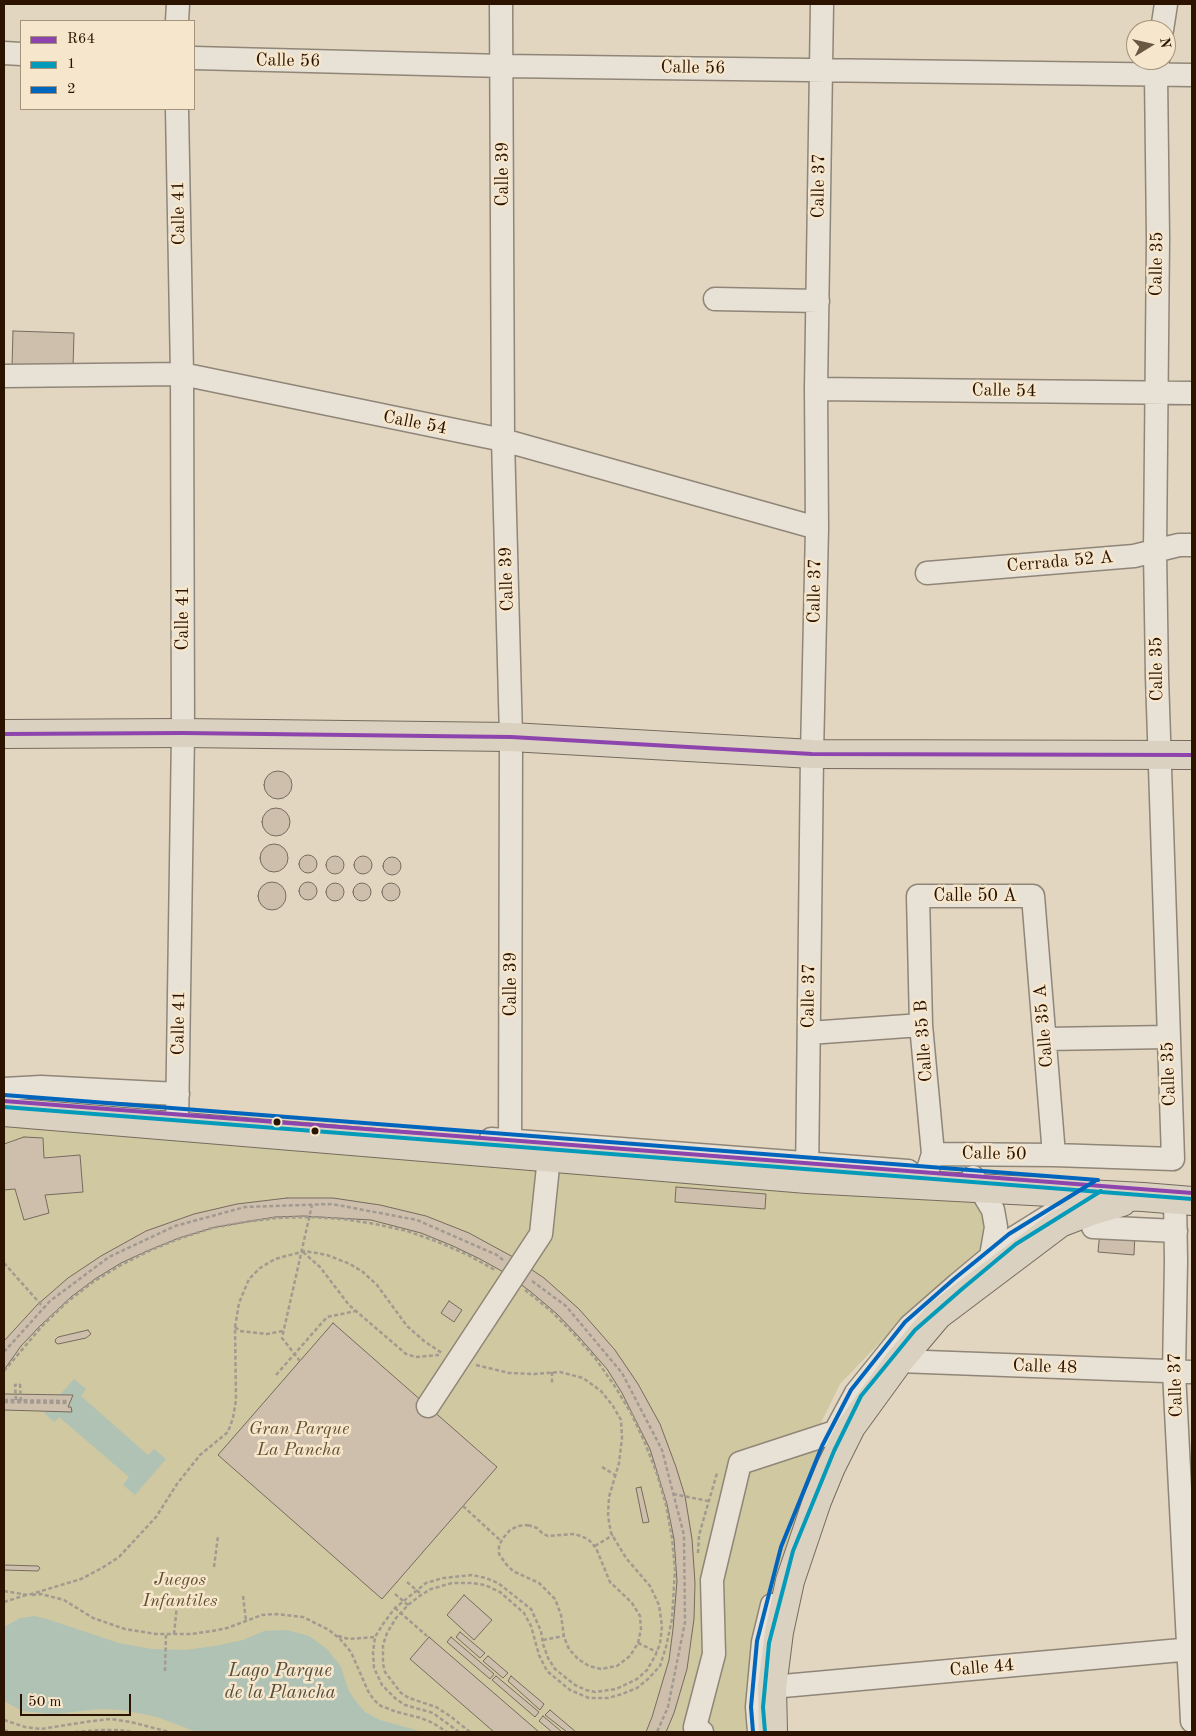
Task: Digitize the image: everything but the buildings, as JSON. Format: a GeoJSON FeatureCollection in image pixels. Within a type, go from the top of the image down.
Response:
{"type":"FeatureCollection","features":[{"type":"Feature","properties":{"kind":"main road"},"geometry":{"type":"LineString","coordinates":[[4,734],[183,733],[511,737],[812,754],[1192,755]]}},
{"type":"Feature","properties":{"kind":"main road","name":"Calle 50"},"geometry":{"type":"LineString","coordinates":[[4,1112],[178,1112],[510,1147],[549,1157],[807,1171],[928,1171],[976,1182],[1091,1190],[1142,1197],[1187,1198]]}},
{"type":"Feature","properties":{"kind":"main road"},"geometry":{"type":"LineString","coordinates":[[772,1732],[772,1687],[779,1632],[790,1581],[843,1430],[938,1316],[1060,1223],[1094,1210],[1142,1197]]}},
{"type":"Feature","properties":{"kind":"street"},"geometry":{"type":"LineString","coordinates":[[177,20],[178,4]]}},
{"type":"Feature","properties":{"kind":"street","name":"Calle 39"},"geometry":{"type":"LineString","coordinates":[[502,4],[503,440],[511,737],[510,1147]]}},
{"type":"Feature","properties":{"kind":"street","name":"Calle 37"},"geometry":{"type":"LineString","coordinates":[[807,1171],[817,528],[816,389],[822,4]]}},
{"type":"Feature","properties":{"kind":"street"},"geometry":{"type":"LineString","coordinates":[[1164,20],[1166,4]]}},
{"type":"Feature","properties":{"kind":"street"},"geometry":{"type":"LineString","coordinates":[[4,53],[20,54]]}},
{"type":"Feature","properties":{"kind":"street","name":"Calle 56"},"geometry":{"type":"LineString","coordinates":[[195,58],[502,66],[820,70],[1126,67]]}},
{"type":"Feature","properties":{"kind":"street","name":"Calle 35"},"geometry":{"type":"LineString","coordinates":[[1054,1155],[1173,1159],[1158,754],[1155,551],[1158,238],[1157,70]]}},
{"type":"Feature","properties":{"kind":"street","name":"Calle 56"},"geometry":{"type":"LineString","coordinates":[[1170,70],[1192,75]]}},
{"type":"Feature","properties":{"kind":"street","name":"Calle 41"},"geometry":{"type":"LineString","coordinates":[[177,110],[182,374],[183,733],[178,1112]]}},
{"type":"Feature","properties":{"kind":"street"},"geometry":{"type":"LineString","coordinates":[[716,298],[818,301]]}},
{"type":"Feature","properties":{"kind":"street","name":"Calle 54"},"geometry":{"type":"LineString","coordinates":[[4,376],[182,374],[503,440],[817,528]]}},
{"type":"Feature","properties":{"kind":"street","name":"Calle 54"},"geometry":{"type":"LineString","coordinates":[[816,389],[1192,393]]}},
{"type":"Feature","properties":{"kind":"street","name":"Cerrada 52 A"},"geometry":{"type":"LineString","coordinates":[[927,573],[1134,556],[1179,546],[1192,546]]}},
{"type":"Feature","properties":{"kind":"street","name":"Calle 50 A"},"geometry":{"type":"LineString","coordinates":[[918,896],[1033,896]]}},
{"type":"Feature","properties":{"kind":"street","name":"Calle 35 B"},"geometry":{"type":"LineString","coordinates":[[918,896],[921,1025],[928,1171]]}},
{"type":"Feature","properties":{"kind":"street","name":"Calle 35 A"},"geometry":{"type":"LineString","coordinates":[[1033,896],[1054,1155]]}},
{"type":"Feature","properties":{"kind":"street"},"geometry":{"type":"LineString","coordinates":[[809,1032],[921,1025]]}},
{"type":"Feature","properties":{"kind":"street"},"geometry":{"type":"LineString","coordinates":[[1045,1039],[1168,1037]]}},
{"type":"Feature","properties":{"kind":"street"},"geometry":{"type":"LineString","coordinates":[[4,1089],[41,1087],[178,1112]]}},
{"type":"Feature","properties":{"kind":"street"},"geometry":{"type":"LineString","coordinates":[[4,1101],[178,1112]]}},
{"type":"Feature","properties":{"kind":"street"},"geometry":{"type":"LineString","coordinates":[[510,1147],[807,1171]]}},
{"type":"Feature","properties":{"kind":"street","name":"Calle 50"},"geometry":{"type":"LineString","coordinates":[[928,1171],[1054,1155]]}},
{"type":"Feature","properties":{"kind":"street"},"geometry":{"type":"LineString","coordinates":[[428,1406],[451,1357],[511,1280],[542,1234],[549,1157]]}},
{"type":"Feature","properties":{"kind":"street"},"geometry":{"type":"LineString","coordinates":[[976,1182],[993,1210],[996,1227],[991,1256]]}},
{"type":"Feature","properties":{"kind":"street"},"geometry":{"type":"LineString","coordinates":[[759,1732],[756,1708],[763,1642],[787,1548],[843,1430],[856,1393],[910,1326],[991,1256],[1012,1239],[1091,1190],[1187,1198]]}},
{"type":"Feature","properties":{"kind":"street","name":"Calle 37"},"geometry":{"type":"LineString","coordinates":[[1187,1198],[1176,1231],[1183,1372],[1192,1721]]}},
{"type":"Feature","properties":{"kind":"street"},"geometry":{"type":"LineString","coordinates":[[1093,1228],[1176,1231]]}},
{"type":"Feature","properties":{"kind":"street","name":"Calle 48"},"geometry":{"type":"LineString","coordinates":[[899,1361],[1183,1372]]}},
{"type":"Feature","properties":{"kind":"street"},"geometry":{"type":"LineString","coordinates":[[702,1732],[695,1727],[714,1654],[712,1580],[740,1463],[843,1430]]}},
{"type":"Feature","properties":{"kind":"street","name":"Calle 44"},"geometry":{"type":"LineString","coordinates":[[772,1687],[1190,1649]]}},
{"type":"Feature","properties":{"kind":"path"},"geometry":{"type":"LineString","coordinates":[[300,1361],[282,1338],[312,1205]]}},
{"type":"Feature","properties":{"kind":"path"},"geometry":{"type":"LineString","coordinates":[[4,1371],[43,1324],[67,1302],[121,1265],[150,1250],[181,1238],[236,1223],[277,1218],[343,1219],[407,1231],[468,1255],[511,1280],[550,1310],[595,1358],[618,1392],[645,1443],[657,1474],[666,1505],[675,1570],[674,1596],[666,1647],[660,1666],[637,1688],[608,1698],[589,1698],[570,1690],[546,1671],[539,1656],[531,1626],[524,1613],[500,1592],[472,1583],[452,1583],[431,1589],[421,1594],[408,1605],[387,1633],[383,1645],[383,1664],[390,1679],[401,1693],[409,1698],[436,1707],[470,1732]]}},
{"type":"Feature","properties":{"kind":"path"},"geometry":{"type":"LineString","coordinates":[[302,1252],[308,1255],[320,1267],[349,1305],[406,1354],[416,1357],[451,1357]]}},
{"type":"Feature","properties":{"kind":"path"},"geometry":{"type":"LineString","coordinates":[[4,1602],[81,1578],[119,1557],[156,1517],[177,1484],[200,1456],[228,1432],[236,1400],[235,1327],[239,1303],[249,1279],[260,1268],[274,1259],[302,1252],[327,1255],[350,1264],[363,1272],[377,1285],[407,1326],[424,1341],[451,1357],[509,1373],[560,1372],[583,1378],[601,1391],[613,1406],[620,1420],[622,1438],[619,1463],[609,1496],[608,1516],[613,1535],[626,1558],[650,1586],[659,1605],[662,1626],[657,1652],[647,1670],[632,1682],[616,1689],[595,1692],[586,1690],[575,1685],[556,1670],[548,1658],[538,1623],[531,1609],[498,1583],[472,1574],[443,1578],[426,1583],[395,1608],[376,1637],[373,1652],[374,1668],[382,1684],[401,1702],[433,1714],[459,1732]]}},
{"type":"Feature","properties":{"kind":"path"},"geometry":{"type":"LineString","coordinates":[[4,1263],[44,1308]]}},
{"type":"Feature","properties":{"kind":"path"},"geometry":{"type":"LineString","coordinates":[[276,1375],[327,1316],[356,1311]]}},
{"type":"Feature","properties":{"kind":"path"},"geometry":{"type":"LineString","coordinates":[[235,1327],[240,1331],[267,1334],[283,1331]]}},
{"type":"Feature","properties":{"kind":"path"},"geometry":{"type":"LineString","coordinates":[[552,1372],[552,1385]]}},
{"type":"Feature","properties":{"kind":"path"},"geometry":{"type":"LineString","coordinates":[[16,1400],[15,1385],[20,1384],[22,1402]]}},
{"type":"Feature","properties":{"kind":"path"},"geometry":{"type":"LineString","coordinates":[[16,1400],[67,1402],[22,1402],[4,1401],[16,1400]]}},
{"type":"Feature","properties":{"kind":"path"},"geometry":{"type":"LineString","coordinates":[[602,1466],[615,1475]]}},
{"type":"Feature","properties":{"kind":"path"},"geometry":{"type":"LineString","coordinates":[[673,1494],[709,1502]]}},
{"type":"Feature","properties":{"kind":"path"},"geometry":{"type":"LineString","coordinates":[[463,1506],[501,1541]]}},
{"type":"Feature","properties":{"kind":"path"},"geometry":{"type":"LineString","coordinates":[[528,1525],[537,1528],[548,1536],[575,1534],[582,1536],[595,1546],[610,1582],[632,1602],[640,1616],[641,1629],[638,1643],[630,1656],[617,1666],[601,1668],[589,1666],[578,1659],[569,1649],[555,1599],[539,1583],[513,1571],[500,1554],[498,1545],[510,1530],[518,1526],[528,1525]]}},
{"type":"Feature","properties":{"kind":"path"},"geometry":{"type":"LineString","coordinates":[[595,1546],[613,1535]]}},
{"type":"Feature","properties":{"kind":"path"},"geometry":{"type":"LineString","coordinates":[[214,1567],[218,1536]]}},
{"type":"Feature","properties":{"kind":"path"},"geometry":{"type":"LineString","coordinates":[[407,1582],[421,1594]]}},
{"type":"Feature","properties":{"kind":"path"},"geometry":{"type":"LineString","coordinates":[[4,1591],[28,1595],[41,1594],[64,1600],[93,1618],[125,1629],[166,1634],[212,1631],[262,1615],[290,1614],[303,1617],[336,1635],[350,1639],[376,1637]]}},
{"type":"Feature","properties":{"kind":"path"},"geometry":{"type":"LineString","coordinates":[[395,1594],[408,1605]]}},
{"type":"Feature","properties":{"kind":"path"},"geometry":{"type":"LineString","coordinates":[[243,1596],[246,1621]]}},
{"type":"Feature","properties":{"kind":"path"},"geometry":{"type":"LineString","coordinates":[[174,1634],[177,1605]]}},
{"type":"Feature","properties":{"kind":"path"},"geometry":{"type":"LineString","coordinates":[[395,1608],[427,1636]]}},
{"type":"Feature","properties":{"kind":"path"},"geometry":{"type":"LineString","coordinates":[[165,1671],[166,1634]]}},
{"type":"Feature","properties":{"kind":"path"},"geometry":{"type":"LineString","coordinates":[[336,1635],[350,1652],[374,1700],[381,1706],[421,1718],[447,1732]]}},
{"type":"Feature","properties":{"kind":"path"},"geometry":{"type":"LineString","coordinates":[[543,1640],[564,1636]]}},
{"type":"Feature","properties":{"kind":"path"},"geometry":{"type":"LineString","coordinates":[[638,1643],[657,1652]]}},
{"type":"Feature","properties":{"kind":"path"},"geometry":{"type":"LineString","coordinates":[[4,1720],[25,1727],[41,1728],[111,1719],[132,1722],[169,1732]]}},
{"type":"Feature","properties":{"kind":"path"},"geometry":{"type":"LineString","coordinates":[[4,1730],[10,1732]]}},
{"type":"Feature","properties":{"kind":"path"},"geometry":{"type":"LineString","coordinates":[[75,1732],[118,1730],[133,1732]]}},
{"type":"Feature","properties":{"kind":"green space","name":"Gran Parque La Pancha"},"geometry":{"type":"Polygon","coordinates":[[[4,1123],[975,1203],[983,1216],[984,1241],[977,1254],[913,1308],[840,1384],[818,1429],[850,1418],[821,1476],[764,1732],[4,1732],[4,1123]]]}},
{"type":"Feature","properties":{"kind":"water"},"geometry":{"type":"Polygon","coordinates":[[[74,1379],[86,1389],[81,1396],[148,1455],[154,1449],[166,1459],[135,1495],[123,1485],[129,1477],[59,1417],[54,1422],[44,1413],[74,1379]]]}},
{"type":"Feature","properties":{"kind":"water","name":"Lago Parque de la Plancha"},"geometry":{"type":"Polygon","coordinates":[[[35,1616],[119,1643],[152,1649],[184,1650],[215,1646],[243,1640],[264,1631],[287,1630],[309,1636],[327,1649],[341,1667],[348,1689],[365,1712],[380,1720],[423,1732],[197,1732],[157,1717],[123,1710],[101,1709],[53,1714],[22,1711],[4,1701],[4,1627],[20,1618],[35,1616]]]}},
{"type":"Feature","properties":{"kind":"transit line","name":"R64"},"geometry":{"type":"LineString","coordinates":[[4,734],[183,733],[511,737],[812,754],[1192,755]]}},
{"type":"Feature","properties":{"kind":"transit line","name":"2"},"geometry":{"type":"LineString","coordinates":[[4,1095],[1098,1180]]}},
{"type":"Feature","properties":{"kind":"transit line","name":"R64"},"geometry":{"type":"LineString","coordinates":[[4,1101],[1192,1193]]}},
{"type":"Feature","properties":{"kind":"transit line","name":"1"},"geometry":{"type":"LineString","coordinates":[[4,1107],[1192,1199]]}},
{"type":"Feature","properties":{"kind":"transit line","name":"2"},"geometry":{"type":"LineString","coordinates":[[753,1732],[751,1707],[757,1641],[781,1547],[822,1446],[851,1390],[905,1322],[954,1279],[1009,1234],[1095,1181]]}},
{"type":"Feature","properties":{"kind":"transit line","name":"1"},"geometry":{"type":"LineString","coordinates":[[765,1732],[763,1707],[769,1643],[793,1551],[834,1451],[861,1396],[915,1330],[962,1289],[1016,1244],[1101,1191]]}},
{"type":"Feature","properties":{"kind":"park label","name":"Juegos Infantiles"},"geometry":{"type":"Point","coordinates":[180,1590]}}]}
